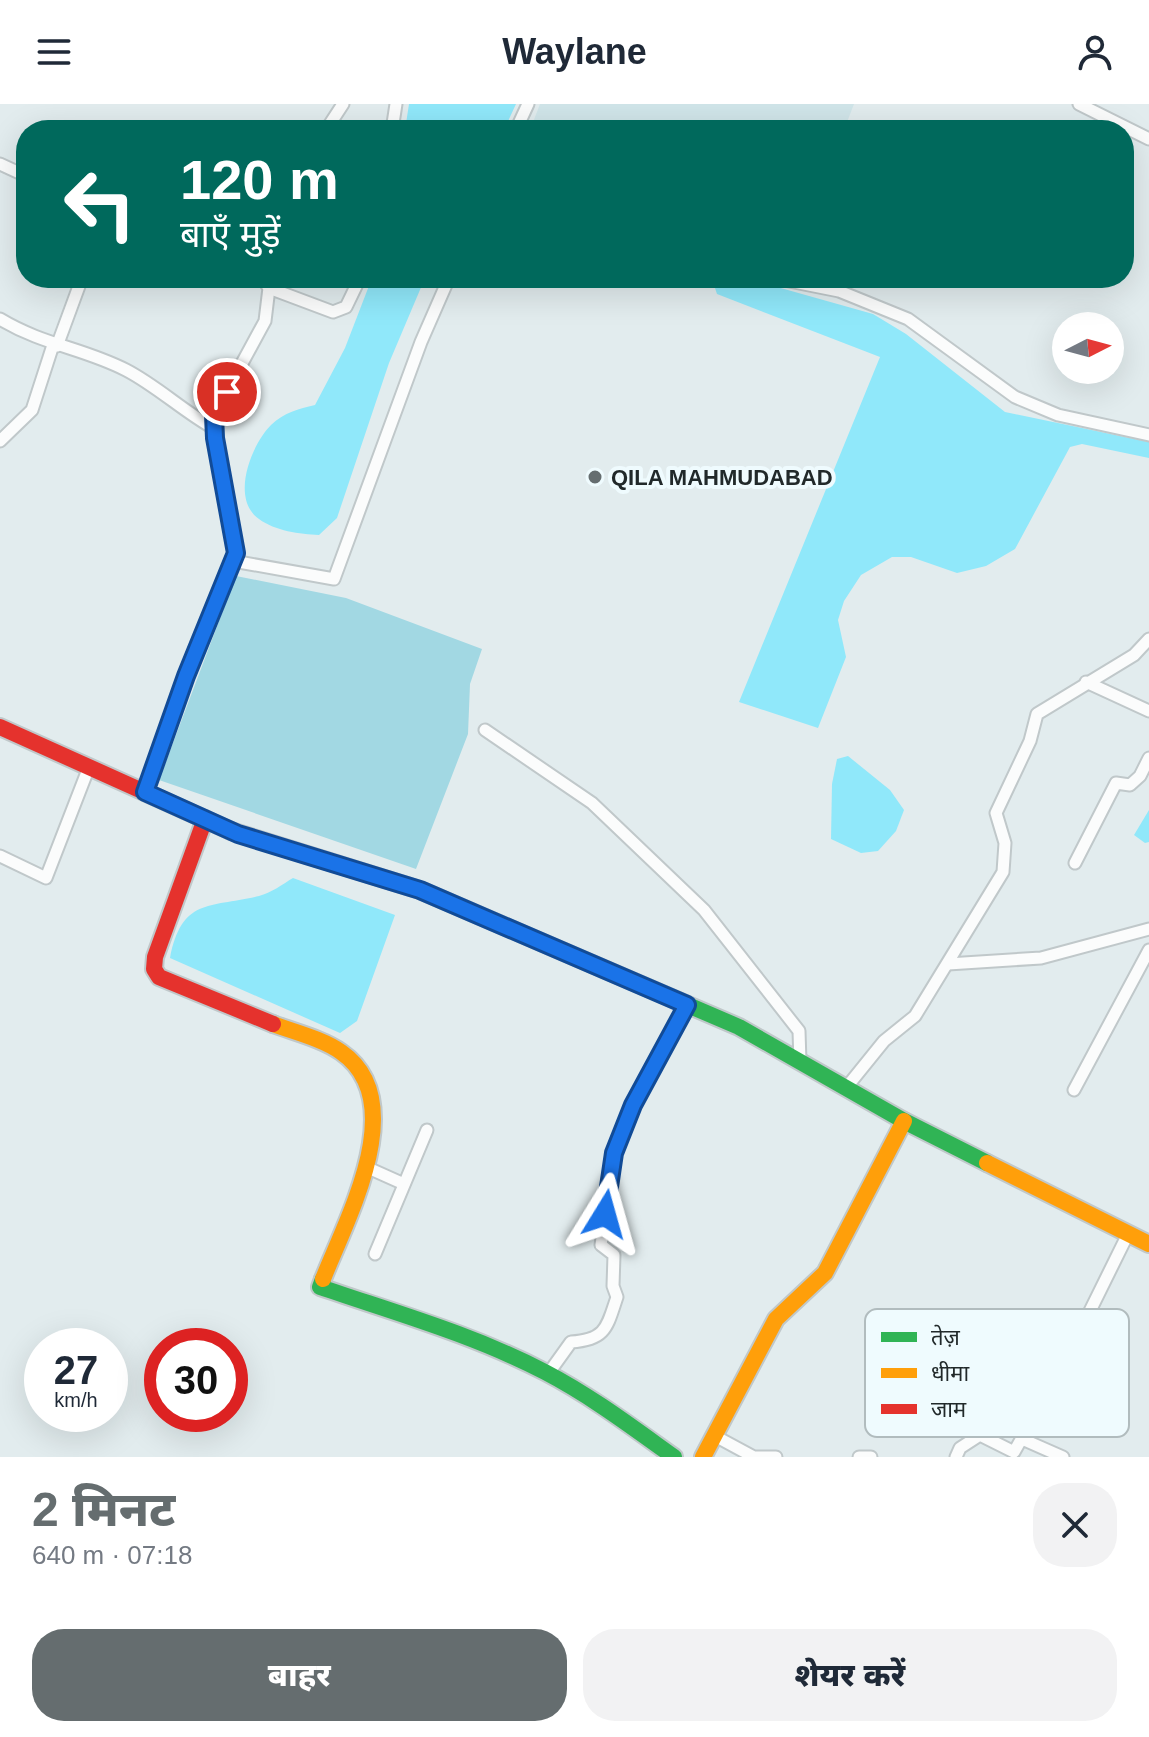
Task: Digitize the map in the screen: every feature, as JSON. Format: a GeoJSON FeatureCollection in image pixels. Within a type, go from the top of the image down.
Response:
{"type":"FeatureCollection","features":[{"type":"Feature","properties":{"kind":"street"},"geometry":{"type":"LineString","coordinates":[[1079,104],[1111,120]]}},
{"type":"Feature","properties":{"kind":"street"},"geometry":{"type":"LineString","coordinates":[[0,441],[32,410],[78,288]]}},
{"type":"Feature","properties":{"kind":"street"},"geometry":{"type":"LineString","coordinates":[[145,792],[186,676],[236,553],[214,415],[265,321],[266,288]]}},
{"type":"Feature","properties":{"kind":"street"},"geometry":{"type":"LineString","coordinates":[[278,288],[333,312],[346,307],[355,288]]}},
{"type":"Feature","properties":{"kind":"street"},"geometry":{"type":"LineString","coordinates":[[233,561],[334,579],[421,342],[445,288]]}},
{"type":"Feature","properties":{"kind":"street"},"geometry":{"type":"LineString","coordinates":[[824,288],[908,319],[1015,397],[1058,415],[1149,435]]}},
{"type":"Feature","properties":{"kind":"street"},"geometry":{"type":"LineString","coordinates":[[0,319],[55,345],[87,352],[129,371],[215,429]]}},
{"type":"Feature","properties":{"kind":"street"},"geometry":{"type":"LineString","coordinates":[[846,1088],[884,1041],[915,1016],[1003,872],[1005,843],[996,813],[1030,741],[1037,714],[1134,655],[1149,639]]}},
{"type":"Feature","properties":{"kind":"street"},"geometry":{"type":"LineString","coordinates":[[1086,682],[1149,711]]}},
{"type":"Feature","properties":{"kind":"street"},"geometry":{"type":"LineString","coordinates":[[0,727],[238,834],[420,890],[739,1027],[904,1121],[1149,1244]]}},
{"type":"Feature","properties":{"kind":"street"},"geometry":{"type":"LineString","coordinates":[[485,730],[592,803],[704,910],[799,1031],[800,1062]]}},
{"type":"Feature","properties":{"kind":"street"},"geometry":{"type":"LineString","coordinates":[[1075,863],[1116,783],[1130,785],[1140,776],[1149,758]]}},
{"type":"Feature","properties":{"kind":"street"},"geometry":{"type":"LineString","coordinates":[[0,856],[46,878],[89,767]]}},
{"type":"Feature","properties":{"kind":"street"},"geometry":{"type":"LineString","coordinates":[[205,819],[155,957],[154,969],[159,977],[342,1052],[362,1074],[374,1103],[376,1140],[320,1287],[432,1325],[548,1374],[587,1396],[674,1457]]}},
{"type":"Feature","properties":{"kind":"street"},"geometry":{"type":"LineString","coordinates":[[948,964],[1041,958],[1149,929]]}},
{"type":"Feature","properties":{"kind":"street"},"geometry":{"type":"LineString","coordinates":[[1074,1090],[1127,997],[1149,950]]}},
{"type":"Feature","properties":{"kind":"street"},"geometry":{"type":"LineString","coordinates":[[548,1374],[571,1342],[592,1341],[607,1328],[617,1297],[613,1286],[614,1255],[601,1245],[614,1153],[633,1105],[687,1005]]}},
{"type":"Feature","properties":{"kind":"street"},"geometry":{"type":"LineString","coordinates":[[703,1457],[776,1319],[825,1273],[904,1121]]}},
{"type":"Feature","properties":{"kind":"street"},"geometry":{"type":"LineString","coordinates":[[375,1254],[427,1130]]}},
{"type":"Feature","properties":{"kind":"street"},"geometry":{"type":"LineString","coordinates":[[366,1167],[404,1184]]}},
{"type":"Feature","properties":{"kind":"street"},"geometry":{"type":"LineString","coordinates":[[1091,1309],[1128,1234]]}},
{"type":"Feature","properties":{"kind":"street"},"geometry":{"type":"LineString","coordinates":[[715,1436],[754,1457],[776,1457]]}},
{"type":"Feature","properties":{"kind":"street"},"geometry":{"type":"LineString","coordinates":[[956,1457],[960,1448],[977,1437]]}},
{"type":"Feature","properties":{"kind":"street"},"geometry":{"type":"LineString","coordinates":[[984,1437],[1014,1452],[1022,1439],[1063,1457]]}},
{"type":"Feature","properties":{"kind":"street"},"geometry":{"type":"LineString","coordinates":[[859,1457],[871,1457]]}},
{"type":"Feature","properties":{"kind":"shaded area"},"geometry":{"type":"Polygon","coordinates":[[[409,104],[516,104],[509,120],[407,120],[409,104]]]}},
{"type":"Feature","properties":{"kind":"shaded area"},"geometry":{"type":"Polygon","coordinates":[[[540,104],[854,104],[848,120],[534,120],[540,104]]]}},
{"type":"Feature","properties":{"kind":"shaded area"},"geometry":{"type":"Polygon","coordinates":[[[368,288],[421,288],[389,363],[337,518],[319,535],[272,526],[250,510],[246,499],[245,486],[251,458],[271,425],[292,412],[315,405],[345,348],[368,288]]]}},
{"type":"Feature","properties":{"kind":"shaded area"},"geometry":{"type":"Polygon","coordinates":[[[715,288],[781,288],[873,314],[906,334],[1005,412],[1149,442],[1149,458],[1082,444],[1070,447],[1015,549],[986,566],[957,573],[911,557],[892,557],[861,575],[844,601],[838,620],[846,657],[818,728],[739,702],[880,357],[717,294],[715,288]]]}},
{"type":"Feature","properties":{"kind":"shaded area"},"geometry":{"type":"Polygon","coordinates":[[[236,576],[346,598],[482,649],[470,684],[468,734],[416,869],[159,780],[236,576]]]}},
{"type":"Feature","properties":{"kind":"shaded area"},"geometry":{"type":"Polygon","coordinates":[[[848,756],[890,790],[904,810],[896,831],[878,851],[861,853],[831,839],[832,784],[837,759],[848,756]]]}},
{"type":"Feature","properties":{"kind":"shaded area"},"geometry":{"type":"Polygon","coordinates":[[[1149,810],[1149,842],[1145,843],[1134,835],[1149,810]]]}},
{"type":"Feature","properties":{"kind":"shaded area"},"geometry":{"type":"Polygon","coordinates":[[[293,878],[395,915],[357,1021],[340,1033],[170,958],[175,938],[191,915],[212,905],[263,895],[293,878]]]}},
{"type":"Feature","properties":{"kind":"traffic: fast"},"geometry":{"type":"LineString","coordinates":[[231,831],[420,890],[739,1027],[904,1121],[987,1163]]}},
{"type":"Feature","properties":{"kind":"traffic: fast"},"geometry":{"type":"LineString","coordinates":[[323,1279],[320,1287],[463,1336],[545,1372],[595,1402],[674,1457]]}},
{"type":"Feature","properties":{"kind":"traffic: slow"},"geometry":{"type":"LineString","coordinates":[[273,1024],[341,1052],[362,1073],[371,1100],[373,1130],[367,1162],[346,1226],[323,1279]]}},
{"type":"Feature","properties":{"kind":"traffic: slow"},"geometry":{"type":"LineString","coordinates":[[703,1457],[776,1319],[825,1273],[904,1121]]}},
{"type":"Feature","properties":{"kind":"traffic: slow"},"geometry":{"type":"LineString","coordinates":[[987,1163],[1149,1244]]}},
{"type":"Feature","properties":{"kind":"traffic: jam"},"geometry":{"type":"LineString","coordinates":[[0,727],[231,831]]}},
{"type":"Feature","properties":{"kind":"traffic: jam"},"geometry":{"type":"LineString","coordinates":[[205,819],[155,957],[154,969],[159,977],[273,1024]]}},
{"type":"Feature","properties":{"kind":"place","name":"QILA MAHMUDABAD"},"geometry":{"type":"Point","coordinates":[595,477]}},
{"type":"Feature","properties":{"kind":"route"},"geometry":{"type":"LineString","coordinates":[[227,392],[214,415],[215,438],[236,553],[186,676],[145,792],[238,834],[420,890],[687,1005],[633,1105],[614,1153],[605,1214]]}}]}
